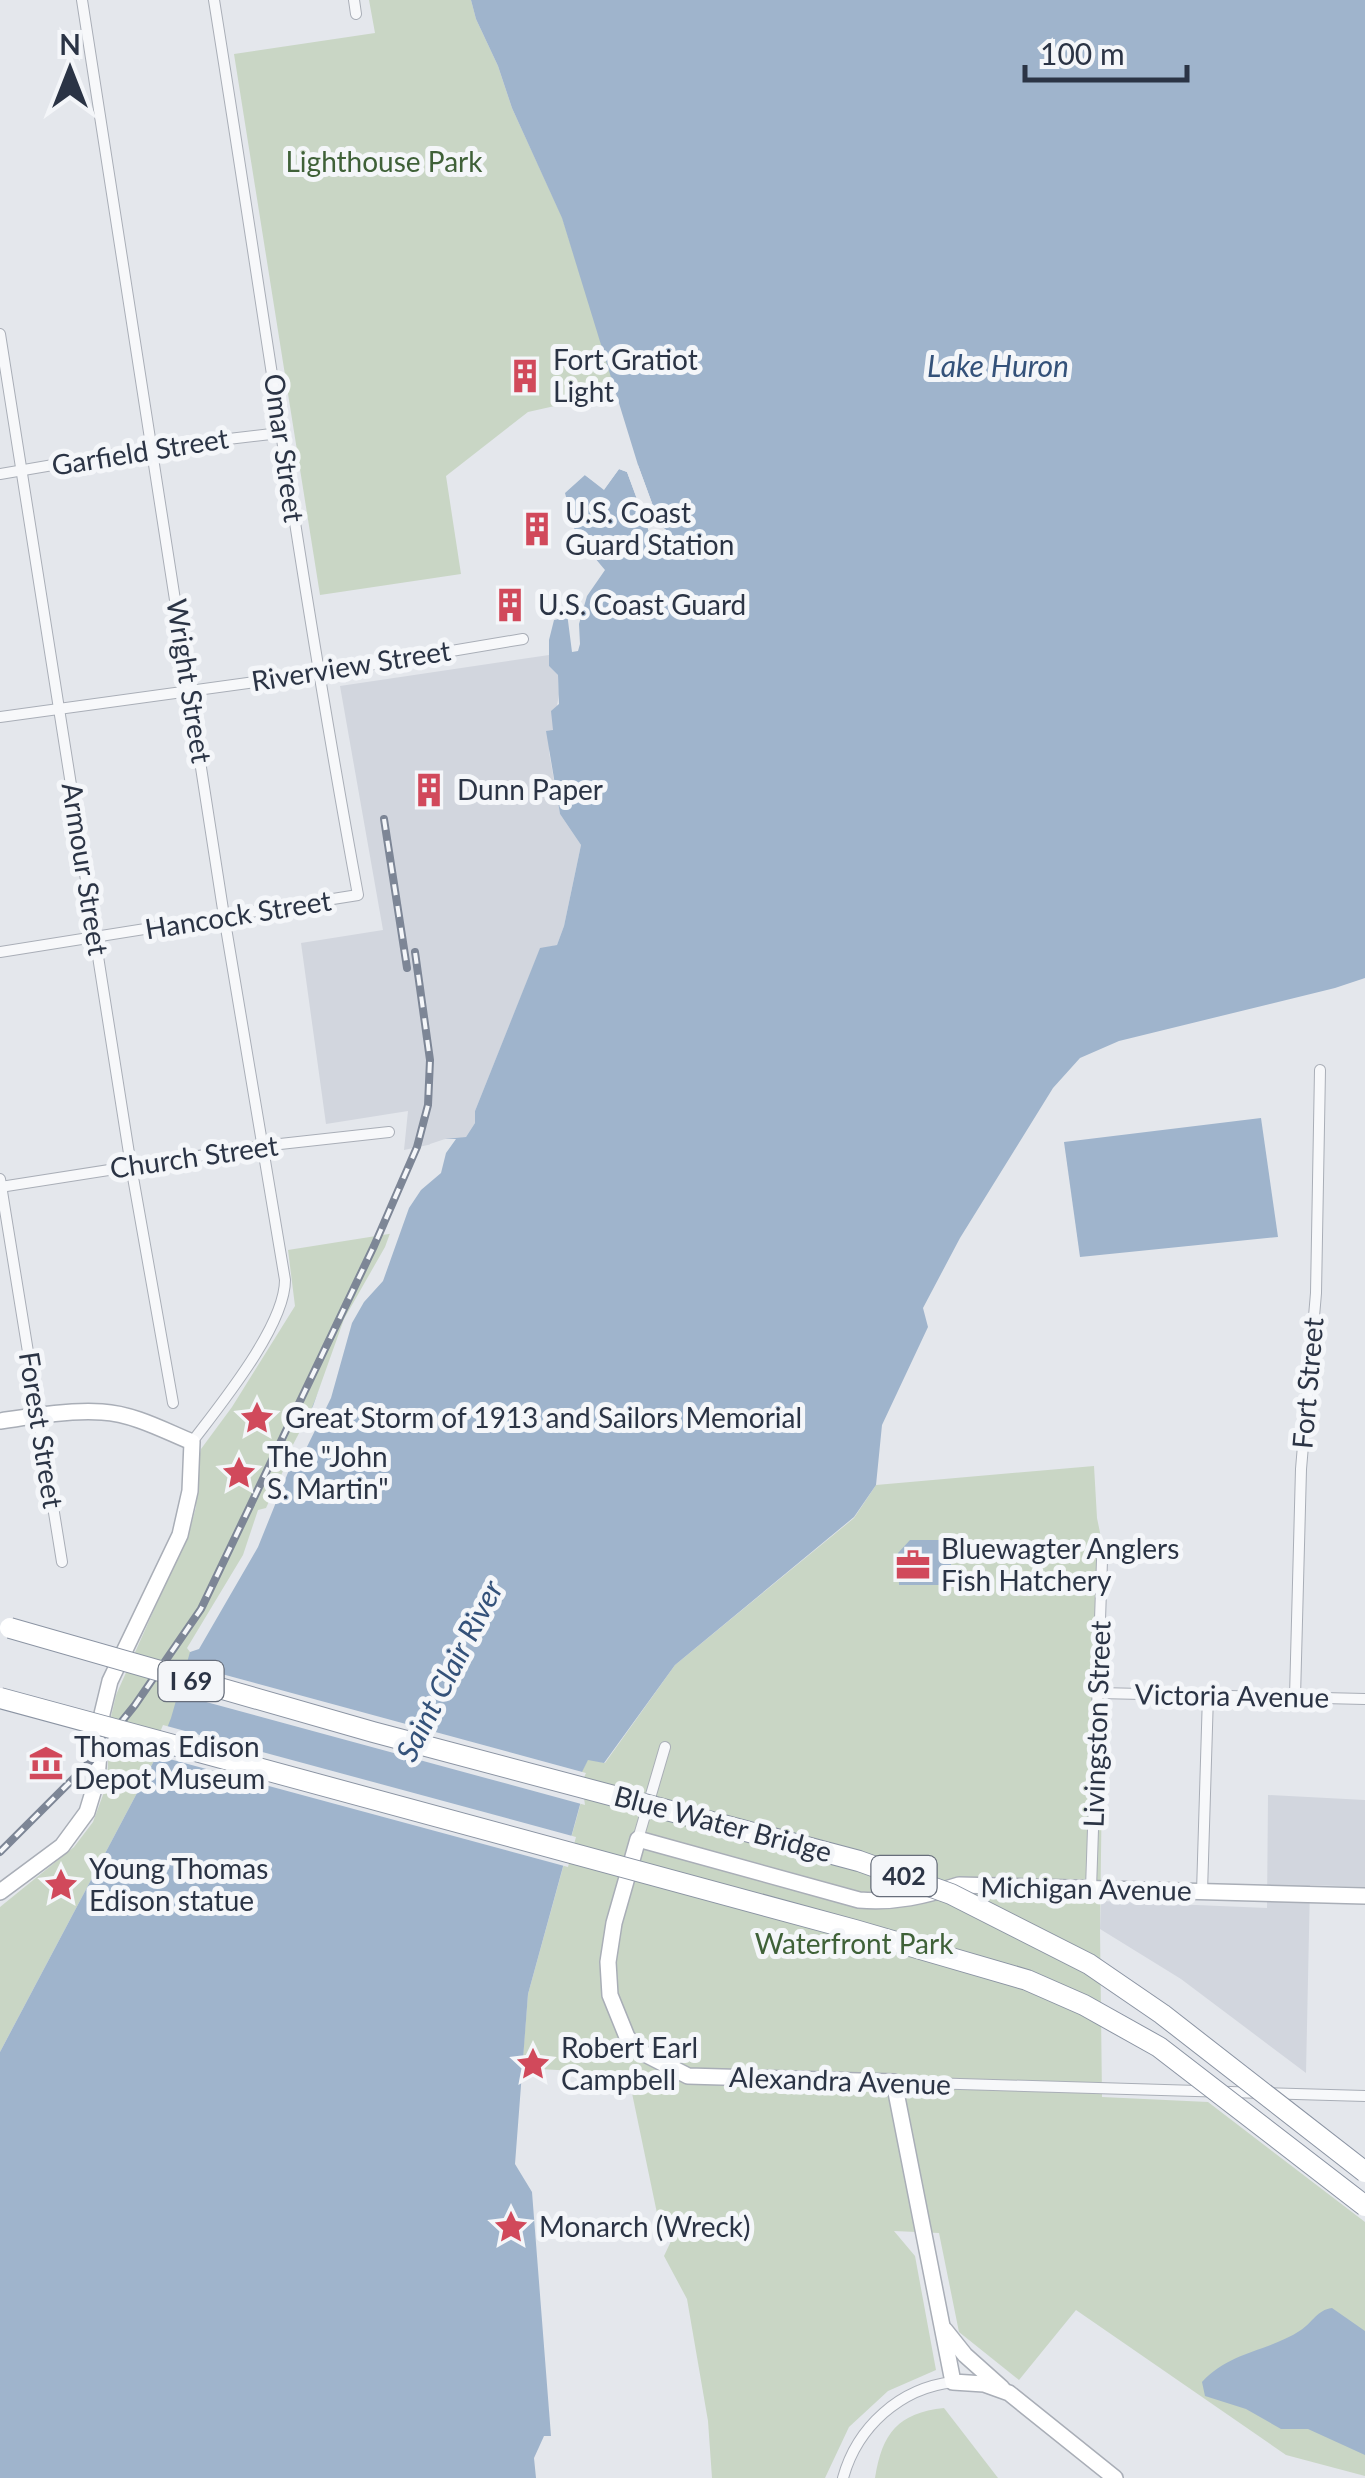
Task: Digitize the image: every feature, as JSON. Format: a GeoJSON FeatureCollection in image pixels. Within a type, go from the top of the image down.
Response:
{"type":"FeatureCollection","features":[{"type":"Feature","properties":{"kind":"highway","name":"Blue Water Bridge"},"geometry":{"type":"LineString","coordinates":[[10,1628],[373,1732],[859,1861],[951,1894],[1062,1948],[1124,1988],[1365,2172]]}},
{"type":"Feature","properties":{"kind":"highway","name":"I 69"},"geometry":{"type":"LineString","coordinates":[[0,1698],[338,1792]]}},
{"type":"Feature","properties":{"kind":"highway","name":"402"},"geometry":{"type":"LineString","coordinates":[[338,1792],[855,1930],[1056,1992],[1159,2048],[1365,2206]]}},
{"type":"Feature","properties":{"kind":"street","name":"Wright Street"},"geometry":{"type":"LineString","coordinates":[[82,0],[285,1289],[285,1298],[254,1356],[192,1442]]}},
{"type":"Feature","properties":{"kind":"street","name":"Omar Street"},"geometry":{"type":"LineString","coordinates":[[214,0],[280,432],[358,896]]}},
{"type":"Feature","properties":{"kind":"street"},"geometry":{"type":"LineString","coordinates":[[354,0],[356,14]]}},
{"type":"Feature","properties":{"kind":"street","name":"Armour Street"},"geometry":{"type":"LineString","coordinates":[[0,334],[173,1402]]}},
{"type":"Feature","properties":{"kind":"street","name":"Garfield Street"},"geometry":{"type":"LineString","coordinates":[[0,474],[152,448],[280,432]]}},
{"type":"Feature","properties":{"kind":"street","name":"Riverview Street"},"geometry":{"type":"LineString","coordinates":[[0,717],[321,673],[523,639]]}},
{"type":"Feature","properties":{"kind":"street","name":"Hancock Street"},"geometry":{"type":"LineString","coordinates":[[0,952],[358,896]]}},
{"type":"Feature","properties":{"kind":"street","name":"Fort Street"},"geometry":{"type":"LineString","coordinates":[[1294,1697],[1301,1468],[1316,1293],[1320,1070]]}},
{"type":"Feature","properties":{"kind":"street","name":"Church Street"},"geometry":{"type":"LineString","coordinates":[[0,1184],[389,1132]]}},
{"type":"Feature","properties":{"kind":"street","name":"Forest Street"},"geometry":{"type":"LineString","coordinates":[[0,1184],[62,1562]]}},
{"type":"Feature","properties":{"kind":"street"},"geometry":{"type":"LineString","coordinates":[[0,1421],[104,1412],[138,1419],[192,1442],[188,1509],[180,1534],[110,1681],[102,1714],[94,1790],[78,1826],[62,1846],[0,1892]]}},
{"type":"Feature","properties":{"kind":"street","name":"Livingston Street"},"geometry":{"type":"LineString","coordinates":[[1091,1889],[1102,1560]]}},
{"type":"Feature","properties":{"kind":"street","name":"Victoria Avenue"},"geometry":{"type":"LineString","coordinates":[[1099,1693],[1365,1700]]}},
{"type":"Feature","properties":{"kind":"street"},"geometry":{"type":"LineString","coordinates":[[1202,1892],[1208,1696]]}},
{"type":"Feature","properties":{"kind":"street","name":"Alexandra Avenue"},"geometry":{"type":"LineString","coordinates":[[665,1748],[614,1922],[608,1962],[610,1995],[627,2037],[641,2052],[688,2076],[1365,2096]]}},
{"type":"Feature","properties":{"kind":"street","name":"Michigan Avenue"},"geometry":{"type":"LineString","coordinates":[[638,1839],[859,1900],[900,1902],[959,1886],[1365,1896]]}},
{"type":"Feature","properties":{"kind":"street"},"geometry":{"type":"LineString","coordinates":[[894,2082],[953,2382]]}},
{"type":"Feature","properties":{"kind":"street"},"geometry":{"type":"LineString","coordinates":[[942,2327],[965,2355],[1008,2393],[1114,2478]]}},
{"type":"Feature","properties":{"kind":"street"},"geometry":{"type":"LineString","coordinates":[[843,2478],[859,2441],[881,2414],[919,2391],[953,2382],[984,2384],[1008,2393]]}},
{"type":"Feature","properties":{"kind":"shaded area"},"geometry":{"type":"Polygon","coordinates":[[[549,655],[549,666],[558,675],[559,694],[549,752],[560,814],[581,845],[557,945],[540,949],[475,1111],[475,1123],[466,1137],[404,1150],[408,1111],[326,1124],[301,943],[383,930],[340,686],[549,655]]]}},
{"type":"Feature","properties":{"kind":"shaded area"},"geometry":{"type":"Polygon","coordinates":[[[1268,1795],[1365,1800],[1365,1887],[1310,1885],[1306,2073],[1181,1979],[1100,1929],[1101,1901],[1267,1908],[1268,1795]]]}},
{"type":"Feature","properties":{"kind":"green space","name":"Lighthouse Park"},"geometry":{"type":"Polygon","coordinates":[[[369,0],[471,0],[512,108],[562,217],[617,392],[528,412],[446,476],[461,574],[320,595],[234,54],[375,33],[369,0]]]}},
{"type":"Feature","properties":{"kind":"green space"},"geometry":{"type":"Polygon","coordinates":[[[395,1233],[155,1759],[0,2052],[0,1907],[74,1847],[93,1822],[107,1784],[110,1721],[116,1695],[190,1529],[201,1449],[295,1306],[288,1250],[395,1233]]]}},
{"type":"Feature","properties":{"kind":"green space","name":"Waterfront Park"},"geometry":{"type":"Polygon","coordinates":[[[1094,1466],[1097,1518],[1105,1557],[1102,2097],[1208,2102],[1365,2222],[1365,2476],[1286,2455],[1076,2310],[1019,2380],[959,2332],[939,2233],[894,2231],[915,2256],[936,2370],[888,2391],[849,2427],[825,2478],[712,2478],[708,2421],[687,2299],[664,2256],[681,2220],[658,2218],[628,2074],[522,2068],[528,1994],[581,1802],[568,1799],[588,1759],[605,1763],[675,1665],[854,1518],[876,1485],[1094,1466]]]}},
{"type":"Feature","properties":{"kind":"green space"},"geometry":{"type":"Polygon","coordinates":[[[944,2408],[998,2478],[875,2478],[882,2449],[895,2428],[915,2415],[944,2408]]]}},
{"type":"Feature","properties":{"kind":"water"},"geometry":{"type":"Polygon","coordinates":[[[471,0],[1365,0],[1365,978],[1119,1041],[1080,1058],[1053,1088],[960,1238],[923,1308],[928,1327],[882,1425],[876,1485],[854,1517],[675,1665],[604,1763],[588,1760],[569,1798],[581,1801],[528,1994],[515,2164],[532,2192],[551,2436],[544,2436],[534,2458],[536,2478],[0,2478],[0,2052],[155,1759],[190,1652],[196,1648],[268,1514],[346,1325],[378,1274],[445,1139],[466,1137],[475,1123],[475,1111],[540,948],[557,945],[564,926],[581,845],[560,814],[546,731],[553,730],[551,711],[559,704],[558,675],[549,666],[549,640],[554,620],[569,617],[600,565],[576,535],[565,493],[585,475],[604,489],[619,469],[627,472],[651,537],[667,550],[676,538],[660,525],[562,218],[512,108],[471,0]]]}},
{"type":"Feature","properties":{"kind":"water"},"geometry":{"type":"Polygon","coordinates":[[[1261,1118],[1278,1237],[1080,1257],[1064,1142],[1261,1118]]]}},
{"type":"Feature","properties":{"kind":"water"},"geometry":{"type":"Polygon","coordinates":[[[910,1540],[951,1540],[951,1585],[899,1585],[898,1553],[910,1540]]]}},
{"type":"Feature","properties":{"kind":"water"},"geometry":{"type":"Polygon","coordinates":[[[1332,2308],[1365,2331],[1365,2455],[1308,2429],[1281,2429],[1246,2409],[1205,2396],[1202,2382],[1213,2372],[1288,2337],[1332,2308]]]}},
{"type":"Feature","properties":{"kind":"pier"},"geometry":{"type":"Polygon","coordinates":[[[633,463],[638,465],[660,525],[676,538],[673,549],[667,550],[651,537],[627,472],[619,469],[604,490],[581,472],[587,470],[605,484],[617,465],[630,468],[655,534],[670,545],[671,541],[656,527],[633,463]]]}},
{"type":"Feature","properties":{"kind":"pier"},"geometry":{"type":"Polygon","coordinates":[[[594,557],[605,570],[587,596],[579,624],[580,644],[578,651],[572,652],[567,613],[581,575],[593,564],[590,561],[594,557]]]}},
{"type":"Feature","properties":{"kind":"pier"},"geometry":{"type":"Polygon","coordinates":[[[456,1139],[446,1153],[441,1173],[421,1190],[409,1208],[383,1281],[352,1323],[331,1398],[301,1459],[294,1470],[289,1470],[258,1547],[199,1649],[190,1652],[187,1648],[243,1555],[258,1510],[266,1508],[282,1466],[313,1406],[344,1319],[385,1247],[407,1187],[415,1179],[430,1144],[456,1139]]]}},
{"type":"Feature","properties":{"kind":"pier"},"geometry":{"type":"Polygon","coordinates":[[[181,1663],[586,1773],[576,1795],[584,1798],[585,1805],[173,1693],[181,1663]]]}},
{"type":"Feature","properties":{"kind":"pier"},"geometry":{"type":"Polygon","coordinates":[[[163,1725],[576,1837],[568,1867],[151,1754],[163,1725]]]}},
{"type":"Feature","properties":{"kind":"railway"},"geometry":{"type":"LineString","coordinates":[[384,819],[407,968]]}},
{"type":"Feature","properties":{"kind":"railway"},"geometry":{"type":"LineString","coordinates":[[0,1852],[86,1766],[135,1705],[201,1609],[374,1246],[417,1147],[428,1105],[430,1060],[415,952]]}},
{"type":"Feature","properties":{"kind":"place","name":"Fort Gratiot Light"},"geometry":{"type":"Point","coordinates":[525,376]}},
{"type":"Feature","properties":{"kind":"place","name":"U.S. Coast Guard Station"},"geometry":{"type":"Point","coordinates":[537,529]}},
{"type":"Feature","properties":{"kind":"place","name":"U.S. Coast Guard"},"geometry":{"type":"Point","coordinates":[510,605]}},
{"type":"Feature","properties":{"kind":"place","name":"Dunn Paper"},"geometry":{"type":"Point","coordinates":[429,790]}},
{"type":"Feature","properties":{"kind":"place","name":"Great Storm of 1913 and Sailors Memorial"},"geometry":{"type":"Point","coordinates":[257,1418]}},
{"type":"Feature","properties":{"kind":"place","name":"The \"John S. Martin\""},"geometry":{"type":"Point","coordinates":[239,1473]}},
{"type":"Feature","properties":{"kind":"place","name":"Bluewagter Anglers Fish Hatchery"},"geometry":{"type":"Point","coordinates":[913,1565]}},
{"type":"Feature","properties":{"kind":"place","name":"Thomas Edison Depot Museum"},"geometry":{"type":"Point","coordinates":[46,1763]}},
{"type":"Feature","properties":{"kind":"place","name":"Young Thomas Edison statue"},"geometry":{"type":"Point","coordinates":[61,1885]}},
{"type":"Feature","properties":{"kind":"place","name":"Robert Earl Campbell"},"geometry":{"type":"Point","coordinates":[533,2064]}},
{"type":"Feature","properties":{"kind":"place","name":"Monarch (Wreck)"},"geometry":{"type":"Point","coordinates":[511,2227]}},
{"type":"Feature","properties":{"kind":"water label","name":"Lake Huron"},"geometry":{"type":"Point","coordinates":[998,367]}},
{"type":"Feature","properties":{"kind":"water label","name":"Saint Clair River"},"geometry":{"type":"Point","coordinates":[450,1671]}}]}
